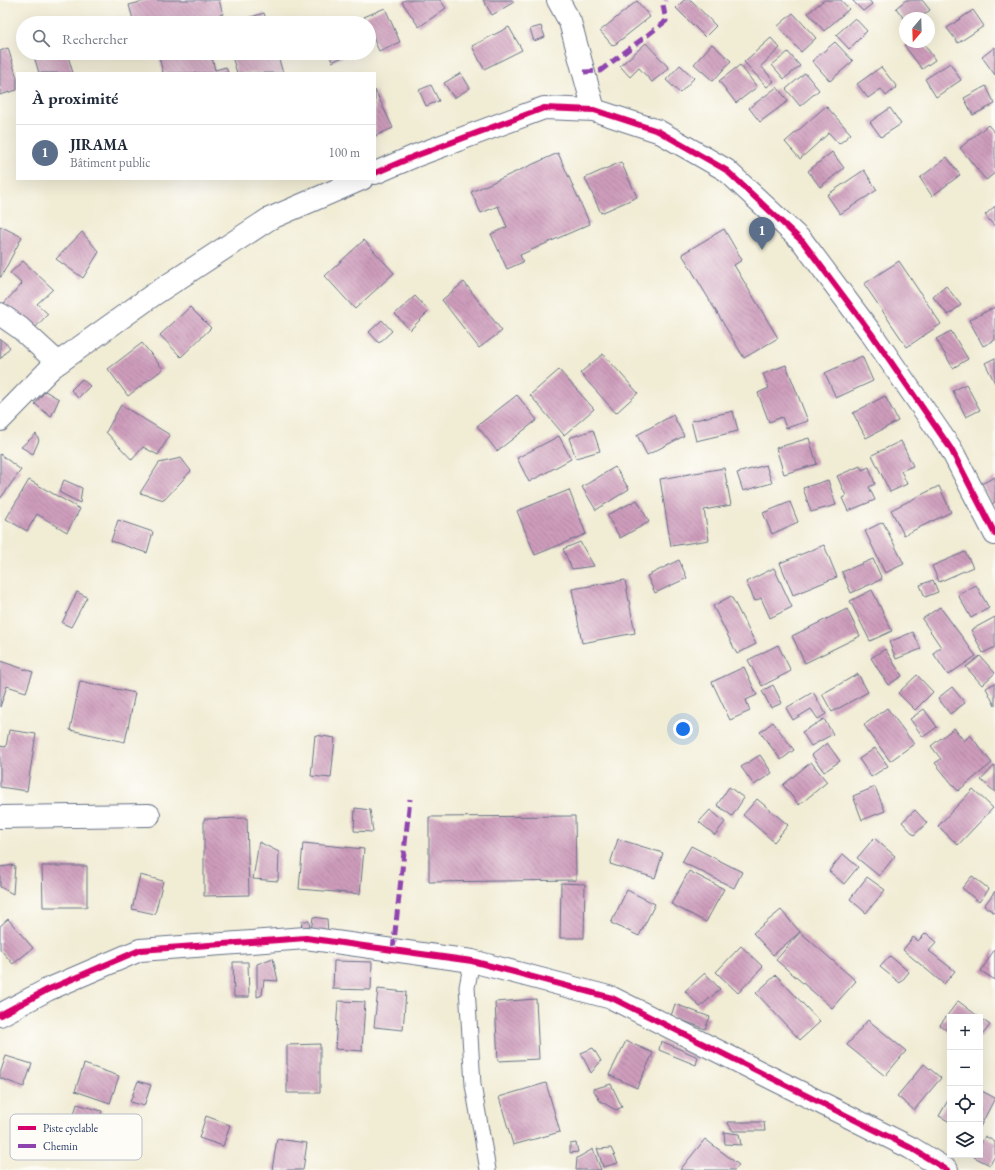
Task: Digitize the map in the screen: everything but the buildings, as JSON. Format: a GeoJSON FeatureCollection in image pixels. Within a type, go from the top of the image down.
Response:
{"type":"FeatureCollection","features":[{"type":"Feature","properties":{"kind":"street"},"geometry":{"type":"LineString","coordinates":[[558,0],[570,22],[594,110]]}},
{"type":"Feature","properties":{"kind":"street"},"geometry":{"type":"LineString","coordinates":[[376,173],[415,156],[544,108],[594,110],[658,131],[726,170],[804,242],[871,332],[950,449],[995,534]]}},
{"type":"Feature","properties":{"kind":"street"},"geometry":{"type":"LineString","coordinates":[[0,420],[51,368],[153,295],[269,219],[360,180]]}},
{"type":"Feature","properties":{"kind":"street"},"geometry":{"type":"LineString","coordinates":[[0,314],[20,328],[58,363]]}},
{"type":"Feature","properties":{"kind":"street"},"geometry":{"type":"LineString","coordinates":[[0,817],[148,815]]}},
{"type":"Feature","properties":{"kind":"street"},"geometry":{"type":"LineString","coordinates":[[0,1015],[47,990],[140,950],[306,938],[472,961],[612,998],[911,1148],[947,1170]]}},
{"type":"Feature","properties":{"kind":"lane"},"geometry":{"type":"LineString","coordinates":[[472,961],[467,987],[473,1085],[488,1170]]}},
{"type":"Feature","properties":{"kind":"marked path"},"geometry":{"type":"LineString","coordinates":[[584,72],[600,71],[666,21],[663,5],[665,0]]}},
{"type":"Feature","properties":{"kind":"marked path"},"geometry":{"type":"LineString","coordinates":[[393,950],[410,799]]}},
{"type":"Feature","properties":{"kind":"cycle path"},"geometry":{"type":"LineString","coordinates":[[376,173],[415,156],[544,108],[594,110],[658,131],[726,170],[803,242],[871,333],[951,449],[995,534]]}},
{"type":"Feature","properties":{"kind":"cycle path"},"geometry":{"type":"LineString","coordinates":[[0,1015],[47,990],[140,950],[306,938],[472,961],[612,998],[911,1148],[947,1170]]}},
{"type":"Feature","properties":{"kind":"place","name":"JIRAMA"},"geometry":{"type":"Point","coordinates":[762,250]}}]}
